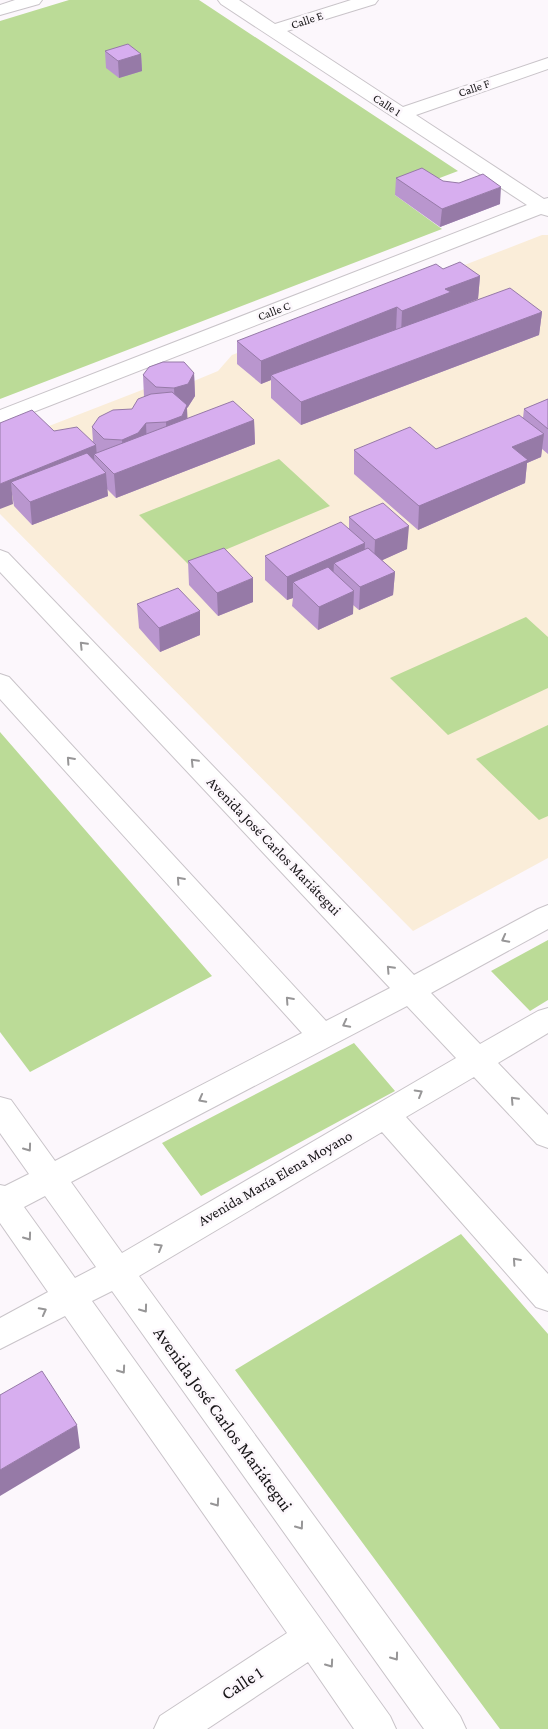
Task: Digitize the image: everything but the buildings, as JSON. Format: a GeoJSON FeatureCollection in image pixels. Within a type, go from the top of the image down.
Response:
{"type":"FeatureCollection","features":[{"type":"Feature","properties":{"kind":"street"},"geometry":{"type":"LineString","coordinates":[[0,10],[33,0]]}},
{"type":"Feature","properties":{"kind":"street","name":"Calle 1"},"geometry":{"type":"LineString","coordinates":[[227,0],[546,207]]}},
{"type":"Feature","properties":{"kind":"street","name":"Calle E"},"geometry":{"type":"LineString","coordinates":[[273,30],[369,0]]}},
{"type":"Feature","properties":{"kind":"street","name":"Calle F"},"geometry":{"type":"LineString","coordinates":[[401,114],[548,63]]}},
{"type":"Feature","properties":{"kind":"street","name":"Calle C"},"geometry":{"type":"LineString","coordinates":[[0,418],[546,207]]}},
{"type":"Feature","properties":{"kind":"street","name":"Avenida José Carlos Mariátegui"},"geometry":{"type":"LineString","coordinates":[[0,558],[548,1135]]}},
{"type":"Feature","properties":{"kind":"street"},"geometry":{"type":"LineString","coordinates":[[0,683],[322,1036]]}},
{"type":"Feature","properties":{"kind":"street"},"geometry":{"type":"LineString","coordinates":[[376,1729],[1,1201],[50,1178],[410,991],[548,916]]}},
{"type":"Feature","properties":{"kind":"street","name":"Avenida María Elena Moyano"},"geometry":{"type":"LineString","coordinates":[[0,1334],[117,1272],[548,1019]]}},
{"type":"Feature","properties":{"kind":"street","name":"Avenida José Carlos Mariátegui"},"geometry":{"type":"LineString","coordinates":[[0,1109],[447,1729]]}},
{"type":"Feature","properties":{"kind":"street"},"geometry":{"type":"LineString","coordinates":[[385,1114],[548,1297]]}},
{"type":"Feature","properties":{"kind":"street","name":"Calle 1"},"geometry":{"type":"LineString","coordinates":[[173,1729],[312,1638]]}},
{"type":"Feature","properties":{"kind":"shaded area"},"geometry":{"type":"Polygon","coordinates":[[[542,235],[548,235],[548,858],[413,931],[0,514],[0,445],[160,383],[189,383],[218,371],[232,355],[542,235]]]}},
{"type":"Feature","properties":{"kind":"green space"},"geometry":{"type":"Polygon","coordinates":[[[69,0],[199,0],[458,171],[395,195],[442,229],[0,399],[0,21],[69,0]]]}},
{"type":"Feature","properties":{"kind":"green space"},"geometry":{"type":"Polygon","coordinates":[[[279,459],[330,506],[189,565],[139,515],[279,459]]]}},
{"type":"Feature","properties":{"kind":"green space"},"geometry":{"type":"Polygon","coordinates":[[[526,617],[548,637],[548,688],[448,735],[390,678],[526,617]]]}},
{"type":"Feature","properties":{"kind":"green space"},"geometry":{"type":"Polygon","coordinates":[[[548,725],[548,816],[539,820],[476,759],[548,725]]]}},
{"type":"Feature","properties":{"kind":"green space"},"geometry":{"type":"Polygon","coordinates":[[[0,732],[212,976],[30,1072],[0,1032],[0,732]]]}},
{"type":"Feature","properties":{"kind":"green space"},"geometry":{"type":"Polygon","coordinates":[[[548,940],[548,1000],[530,1011],[491,971],[548,940]]]}},
{"type":"Feature","properties":{"kind":"green space"},"geometry":{"type":"Polygon","coordinates":[[[354,1043],[395,1091],[201,1196],[162,1143],[354,1043]]]}},
{"type":"Feature","properties":{"kind":"green space"},"geometry":{"type":"Polygon","coordinates":[[[461,1234],[548,1334],[548,1729],[500,1729],[235,1370],[461,1234]]]}}]}
